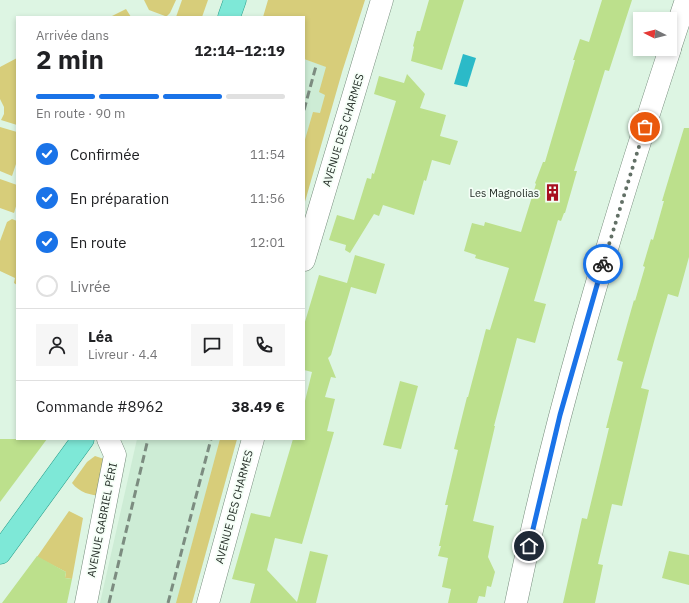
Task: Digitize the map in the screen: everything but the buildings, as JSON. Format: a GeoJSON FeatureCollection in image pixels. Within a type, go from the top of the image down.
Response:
{"type":"FeatureCollection","features":[{"type":"Feature","properties":{"kind":"main road"},"geometry":{"type":"LineString","coordinates":[[229,16],[235,0]]}},
{"type":"Feature","properties":{"kind":"main road"},"geometry":{"type":"LineString","coordinates":[[0,553],[82,440]]}},
{"type":"Feature","properties":{"kind":"street","name":"AVENUE DES CHARMES"},"geometry":{"type":"LineString","coordinates":[[305,257],[382,0]]}},
{"type":"Feature","properties":{"kind":"street"},"geometry":{"type":"LineString","coordinates":[[677,28],[686,0]]}},
{"type":"Feature","properties":{"kind":"street"},"geometry":{"type":"LineString","coordinates":[[516,603],[545,475],[576,354],[668,56]]}},
{"type":"Feature","properties":{"kind":"street","name":"AVENUE GABRIEL PÉRI"},"geometry":{"type":"LineString","coordinates":[[86,603],[115,455],[108,440]]}},
{"type":"Feature","properties":{"kind":"street","name":"AVENUE DES CHARMES"},"geometry":{"type":"LineString","coordinates":[[208,603],[253,440]]}},
{"type":"Feature","properties":{"kind":"shaded area"},"geometry":{"type":"Polygon","coordinates":[[[144,0],[176,0],[170,13],[165,16],[149,10],[144,0]]]}},
{"type":"Feature","properties":{"kind":"shaded area"},"geometry":{"type":"Polygon","coordinates":[[[182,0],[208,0],[202,16],[176,16],[182,0]]]}},
{"type":"Feature","properties":{"kind":"shaded area"},"geometry":{"type":"Polygon","coordinates":[[[268,0],[365,0],[342,72],[305,202],[305,140],[313,112],[320,113],[325,95],[319,92],[326,67],[305,59],[305,16],[263,16],[268,0]]]}},
{"type":"Feature","properties":{"kind":"shaded area"},"geometry":{"type":"Polygon","coordinates":[[[126,9],[130,16],[112,16],[126,9]]]}},
{"type":"Feature","properties":{"kind":"shaded area"},"geometry":{"type":"Polygon","coordinates":[[[16,59],[16,125],[1,120],[4,114],[4,107],[0,99],[0,67],[16,59]]]}},
{"type":"Feature","properties":{"kind":"shaded area"},"geometry":{"type":"Polygon","coordinates":[[[305,59],[342,72],[305,202],[305,59]]]}},
{"type":"Feature","properties":{"kind":"shaded area"},"geometry":{"type":"Polygon","coordinates":[[[0,127],[16,132],[16,164],[12,176],[0,171],[0,127]]]}},
{"type":"Feature","properties":{"kind":"shaded area"},"geometry":{"type":"Polygon","coordinates":[[[0,179],[16,185],[16,206],[14,213],[0,208],[0,179]]]}},
{"type":"Feature","properties":{"kind":"shaded area"},"geometry":{"type":"Polygon","coordinates":[[[12,219],[16,221],[16,284],[14,283],[15,278],[0,271],[0,241],[7,222],[12,219]]]}},
{"type":"Feature","properties":{"kind":"shaded area"},"geometry":{"type":"Polygon","coordinates":[[[137,440],[237,440],[192,603],[100,603],[137,440]]]}},
{"type":"Feature","properties":{"kind":"shaded area"},"geometry":{"type":"Polygon","coordinates":[[[220,440],[237,440],[192,603],[176,603],[220,440]]]}},
{"type":"Feature","properties":{"kind":"shaded area"},"geometry":{"type":"Polygon","coordinates":[[[95,456],[104,459],[102,496],[86,493],[78,489],[72,483],[87,462],[95,456]]]}},
{"type":"Feature","properties":{"kind":"shaded area"},"geometry":{"type":"Polygon","coordinates":[[[69,511],[83,518],[72,579],[65,578],[66,572],[37,557],[69,511]]]}},
{"type":"Feature","properties":{"kind":"water"},"geometry":{"type":"Polygon","coordinates":[[[463,54],[476,58],[467,87],[454,84],[463,54]]]}},
{"type":"Feature","properties":{"kind":"railway"},"geometry":{"type":"LineString","coordinates":[[305,106],[316,66]]}},
{"type":"Feature","properties":{"kind":"railway"},"geometry":{"type":"LineString","coordinates":[[109,603],[148,440]]}},
{"type":"Feature","properties":{"kind":"railway"},"geometry":{"type":"LineString","coordinates":[[168,603],[211,440]]}},
{"type":"Feature","properties":{"kind":"way so far"},"geometry":{"type":"LineString","coordinates":[[603,264],[645,127]]}},
{"type":"Feature","properties":{"kind":"place","name":"Les Magnolias"},"geometry":{"type":"Point","coordinates":[552,193]}},
{"type":"Feature","properties":{"kind":"route"},"geometry":{"type":"LineString","coordinates":[[529,546],[545,475],[576,354],[603,264]]}}]}
